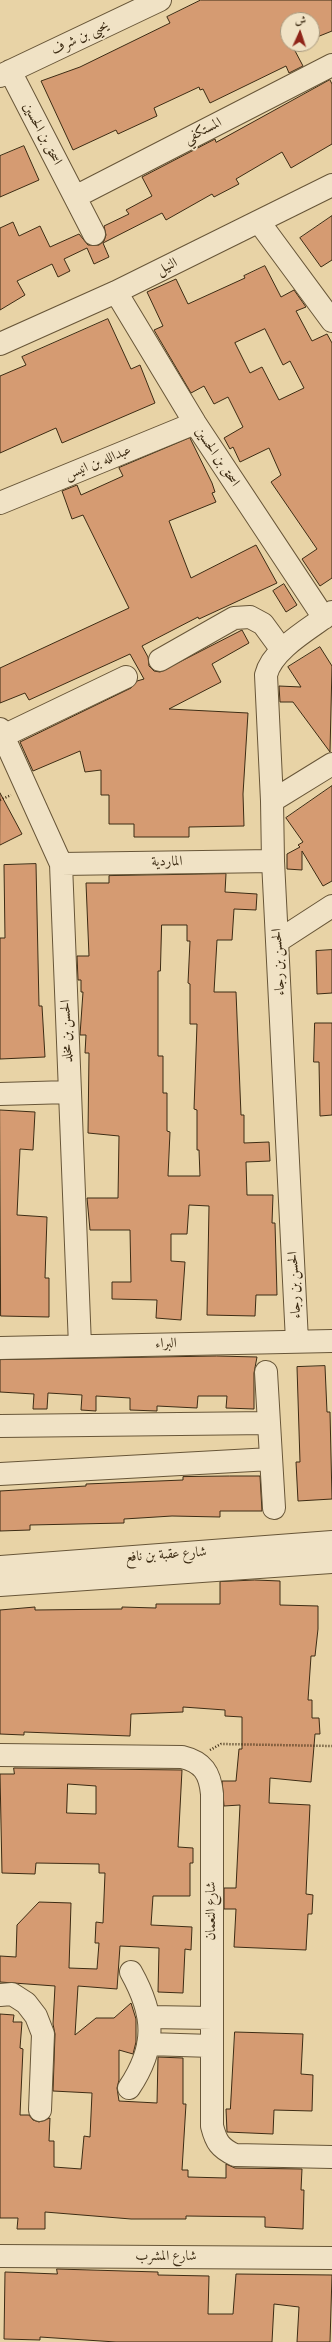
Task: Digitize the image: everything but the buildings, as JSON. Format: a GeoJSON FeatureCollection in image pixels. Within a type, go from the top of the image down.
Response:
{"type":"FeatureCollection","features":[{"type":"Feature","properties":{"kind":"street","name":"يحيى بن شرف"},"geometry":{"type":"LineString","coordinates":[[5,73],[145,3]]}},
{"type":"Feature","properties":{"kind":"street","name":"المستكفي"},"geometry":{"type":"LineString","coordinates":[[75,197],[332,65]]}},
{"type":"Feature","properties":{"kind":"street","name":"اسحق بن الحسين"},"geometry":{"type":"LineString","coordinates":[[5,73],[75,197],[94,234]]}},
{"type":"Feature","properties":{"kind":"street","name":"النيل"},"geometry":{"type":"LineString","coordinates":[[0,344],[116,292],[332,185]]}},
{"type":"Feature","properties":{"kind":"street"},"geometry":{"type":"LineString","coordinates":[[258,222],[332,321]]}},
{"type":"Feature","properties":{"kind":"street","name":"اسحق بن الحسين"},"geometry":{"type":"LineString","coordinates":[[116,292],[195,424],[328,615]]}},
{"type":"Feature","properties":{"kind":"street","name":"عبدالله بن انيس"},"geometry":{"type":"LineString","coordinates":[[0,503],[195,424]]}},
{"type":"Feature","properties":{"kind":"street","name":"الحسن بن رجاء"},"geometry":{"type":"LineString","coordinates":[[297,1342],[273,861],[272,801],[266,675],[270,663],[282,650],[328,615]]}},
{"type":"Feature","properties":{"kind":"street"},"geometry":{"type":"LineString","coordinates":[[160,660],[234,618],[250,617],[263,624],[282,650]]}},
{"type":"Feature","properties":{"kind":"street"},"geometry":{"type":"LineString","coordinates":[[2,733],[126,677]]}},
{"type":"Feature","properties":{"kind":"street","name":"الحسن بن مخلد"},"geometry":{"type":"LineString","coordinates":[[2,733],[61,864],[80,1346]]}},
{"type":"Feature","properties":{"kind":"street"},"geometry":{"type":"LineString","coordinates":[[272,801],[332,764]]}},
{"type":"Feature","properties":{"kind":"street","name":"الماردية"},"geometry":{"type":"LineString","coordinates":[[61,864],[273,861]]}},
{"type":"Feature","properties":{"kind":"street"},"geometry":{"type":"LineString","coordinates":[[278,941],[332,906]]}},
{"type":"Feature","properties":{"kind":"street"},"geometry":{"type":"LineString","coordinates":[[0,1094],[70,1092]]}},
{"type":"Feature","properties":{"kind":"street","name":"البراء"},"geometry":{"type":"LineString","coordinates":[[0,1348],[332,1341]]}},
{"type":"Feature","properties":{"kind":"street"},"geometry":{"type":"LineString","coordinates":[[266,1372],[274,1508]]}},
{"type":"Feature","properties":{"kind":"street"},"geometry":{"type":"LineString","coordinates":[[0,1426],[269,1423]]}},
{"type":"Feature","properties":{"kind":"street"},"geometry":{"type":"LineString","coordinates":[[0,1474],[271,1459]]}},
{"type":"Feature","properties":{"kind":"street","name":"شارع عقبة بن نافع"},"geometry":{"type":"LineString","coordinates":[[0,1567],[332,1542]]}},
{"type":"Feature","properties":{"kind":"street","name":"شارع عقبة بن نافع"},"geometry":{"type":"LineString","coordinates":[[0,1585],[332,1562]]}},
{"type":"Feature","properties":{"kind":"street"},"geometry":{"type":"LineString","coordinates":[[0,1755],[182,1757],[194,1760]]}},
{"type":"Feature","properties":{"kind":"street","name":"شارع النعمان"},"geometry":{"type":"LineString","coordinates":[[194,1760],[203,1767],[210,1779],[212,1794],[212,2126],[215,2139],[223,2149],[235,2155],[332,2157]]}},
{"type":"Feature","properties":{"kind":"street"},"geometry":{"type":"LineString","coordinates":[[129,2088],[141,2070],[148,2044],[150,2017],[140,1989],[131,1972]]}},
{"type":"Feature","properties":{"kind":"street"},"geometry":{"type":"LineString","coordinates":[[0,1995],[12,1994],[26,2003],[36,2016],[43,2034],[40,2110]]}},
{"type":"Feature","properties":{"kind":"street"},"geometry":{"type":"LineString","coordinates":[[150,2017],[212,2018]]}},
{"type":"Feature","properties":{"kind":"street"},"geometry":{"type":"LineString","coordinates":[[148,2044],[212,2046]]}},
{"type":"Feature","properties":{"kind":"street","name":"شارع المشرب"},"geometry":{"type":"LineString","coordinates":[[0,2256],[332,2258]]}},
{"type":"Feature","properties":{"kind":"path"},"geometry":{"type":"LineString","coordinates":[[194,1760],[205,1752],[222,1744],[332,1746]]}}]}
